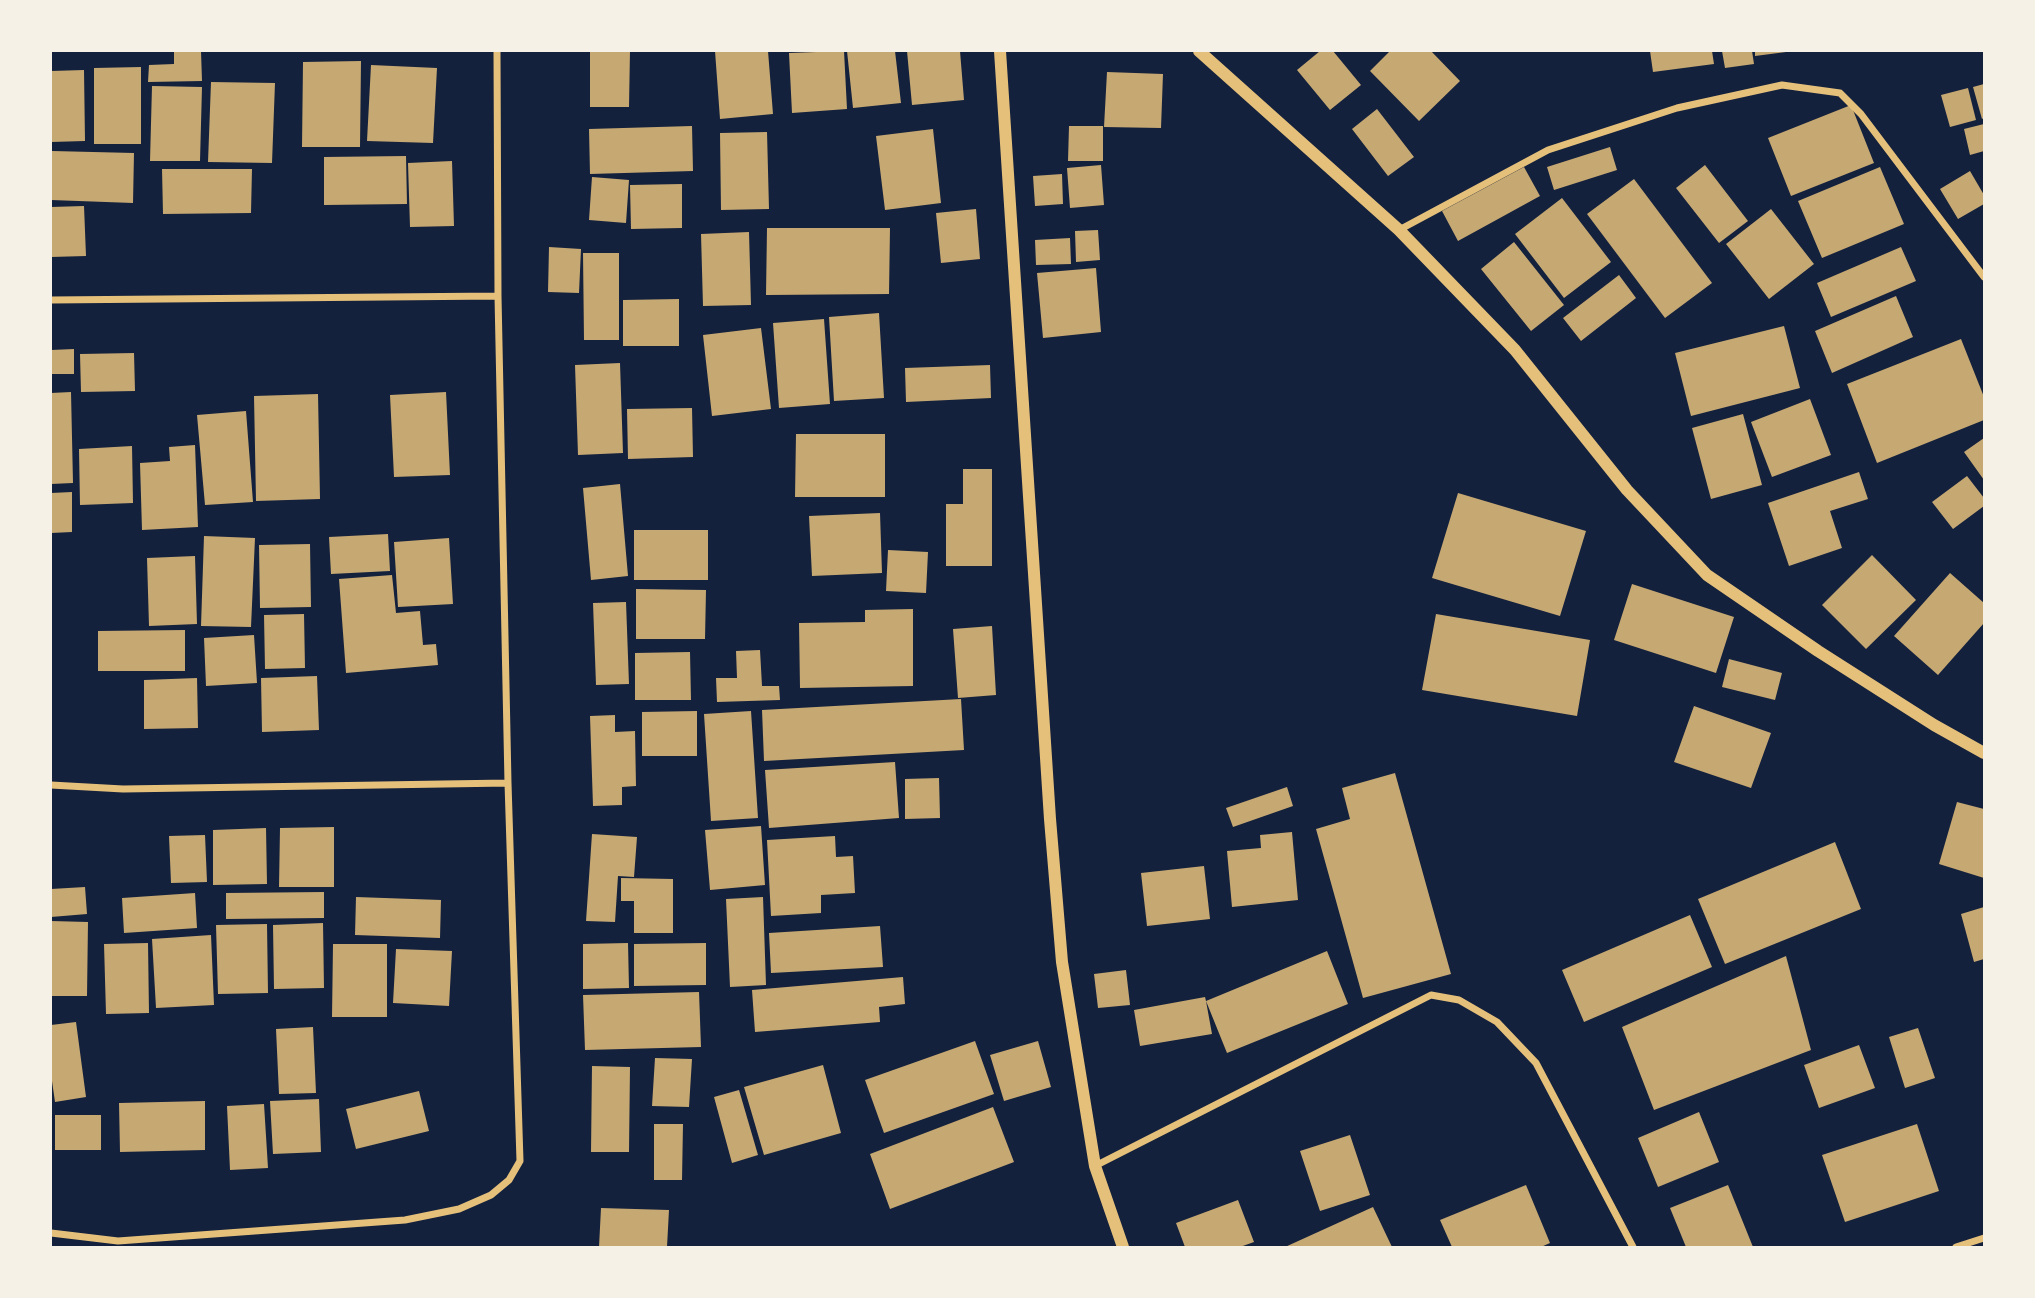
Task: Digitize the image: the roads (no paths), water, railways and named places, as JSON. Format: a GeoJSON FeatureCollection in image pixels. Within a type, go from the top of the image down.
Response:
{"type":"FeatureCollection","features":[{"type":"Feature","properties":{"kind":"street"},"geometry":{"type":"LineString","coordinates":[[51,1233],[118,1244],[405,1220],[460,1209],[491,1195],[509,1180],[520,1161],[508,783],[498,296],[497,51]]}},
{"type":"Feature","properties":{"kind":"street"},"geometry":{"type":"LineString","coordinates":[[1000,51],[1051,832],[1062,962],[1095,1166],[1123,1247]]}},
{"type":"Feature","properties":{"kind":"street"},"geometry":{"type":"LineString","coordinates":[[1199,51],[1399,230],[1515,350],[1627,490],[1707,575],[1911,710],[1984,753]]}},
{"type":"Feature","properties":{"kind":"street"},"geometry":{"type":"LineString","coordinates":[[1399,230],[1548,150],[1677,108],[1782,85],[1840,93],[1861,114],[1984,277]]}},
{"type":"Feature","properties":{"kind":"street"},"geometry":{"type":"LineString","coordinates":[[51,300],[498,296]]}},
{"type":"Feature","properties":{"kind":"street"},"geometry":{"type":"LineString","coordinates":[[51,785],[123,789],[508,783]]}},
{"type":"Feature","properties":{"kind":"street"},"geometry":{"type":"LineString","coordinates":[[1095,1166],[1431,995],[1459,1000],[1497,1022],[1536,1063],[1633,1247]]}},
{"type":"Feature","properties":{"kind":"street"},"geometry":{"type":"LineString","coordinates":[[1956,1247],[1984,1238]]}}]}
